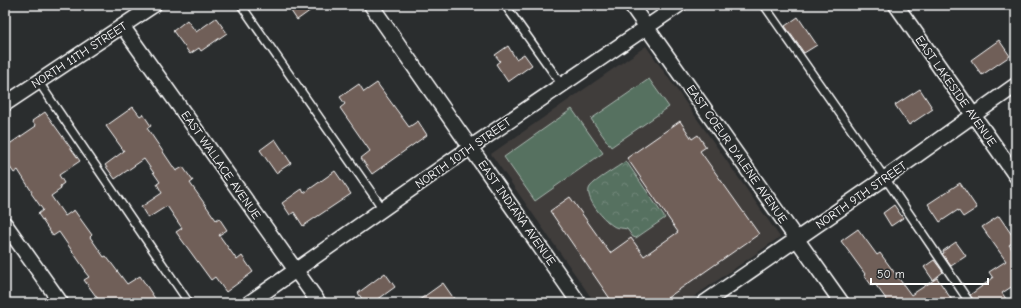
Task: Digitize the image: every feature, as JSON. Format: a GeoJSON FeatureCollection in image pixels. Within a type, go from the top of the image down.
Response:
{"type":"FeatureCollection","features":[{"type":"Feature","properties":{"kind":"street","name":"NORTH 11TH STREET"},"geometry":{"type":"LineString","coordinates":[[5,104],[154,5]]}},
{"type":"Feature","properties":{"kind":"street","name":"EAST INDIANA AVENUE"},"geometry":{"type":"LineString","coordinates":[[371,5],[579,303]]}},
{"type":"Feature","properties":{"kind":"street","name":"EAST COEUR D'ALENE AVENUE"},"geometry":{"type":"LineString","coordinates":[[631,5],[842,303]]}},
{"type":"Feature","properties":{"kind":"street","name":"NORTH 10TH STREET"},"geometry":{"type":"LineString","coordinates":[[249,303],[471,147],[679,5]]}},
{"type":"Feature","properties":{"kind":"street","name":"EAST LAKESIDE AVENUE"},"geometry":{"type":"LineString","coordinates":[[896,5],[1016,176]]}},
{"type":"Feature","properties":{"kind":"street","name":"EAST WALLACE AVENUE"},"geometry":{"type":"LineString","coordinates":[[123,26],[319,303]]}},
{"type":"Feature","properties":{"kind":"street","name":"NORTH 9TH STREET"},"geometry":{"type":"LineString","coordinates":[[707,302],[1016,85]]}},
{"type":"Feature","properties":{"kind":"street"},"geometry":{"type":"LineString","coordinates":[[5,224],[62,303]]}},
{"type":"Feature","properties":{"kind":"lane"},"geometry":{"type":"LineString","coordinates":[[241,5],[383,209]]}},
{"type":"Feature","properties":{"kind":"lane"},"geometry":{"type":"LineString","coordinates":[[505,5],[562,85]]}},
{"type":"Feature","properties":{"kind":"lane"},"geometry":{"type":"LineString","coordinates":[[764,5],[970,303]]}},
{"type":"Feature","properties":{"kind":"lane"},"geometry":{"type":"LineString","coordinates":[[38,81],[190,303]]}},
{"type":"Feature","properties":{"kind":"shaded area"},"geometry":{"type":"Polygon","coordinates":[[[646,46],[780,237],[685,303],[595,303],[491,154],[646,46]]]}},
{"type":"Feature","properties":{"kind":"green space"},"geometry":{"type":"Polygon","coordinates":[[[649,79],[669,107],[611,147],[591,119],[649,79]]]}},
{"type":"Feature","properties":{"kind":"green space"},"geometry":{"type":"Polygon","coordinates":[[[572,109],[603,153],[535,201],[504,157],[572,109]]]}},
{"type":"Feature","properties":{"kind":"green space"},"geometry":{"type":"Polygon","coordinates":[[[626,161],[665,218],[636,238],[633,237],[627,229],[615,227],[601,215],[592,203],[589,191],[590,187],[597,181],[626,161]]]}},
{"type":"Feature","properties":{"kind":"building"},"geometry":{"type":"Polygon","coordinates":[[[287,5],[318,5],[297,20],[287,5]]]}},
{"type":"Feature","properties":{"kind":"building"},"geometry":{"type":"Polygon","coordinates":[[[798,17],[817,45],[804,53],[785,26],[798,17]]]}},
{"type":"Feature","properties":{"kind":"building"},"geometry":{"type":"Polygon","coordinates":[[[216,18],[227,33],[201,51],[199,48],[190,54],[173,31],[187,20],[196,32],[216,18]]]}},
{"type":"Feature","properties":{"kind":"building"},"geometry":{"type":"Polygon","coordinates":[[[999,40],[1010,56],[982,75],[971,60],[999,40]]]}},
{"type":"Feature","properties":{"kind":"building"},"geometry":{"type":"Polygon","coordinates":[[[508,46],[516,59],[524,54],[532,65],[508,82],[496,64],[500,61],[495,55],[508,46]]]}},
{"type":"Feature","properties":{"kind":"building"},"geometry":{"type":"Polygon","coordinates":[[[377,83],[409,127],[418,121],[427,135],[372,174],[361,158],[370,151],[340,108],[345,104],[340,97],[359,84],[364,92],[377,83]]]}},
{"type":"Feature","properties":{"kind":"building"},"geometry":{"type":"Polygon","coordinates":[[[920,89],[933,109],[909,125],[895,105],[920,89]]]}},
{"type":"Feature","properties":{"kind":"building"},"geometry":{"type":"Polygon","coordinates":[[[133,107],[140,116],[143,114],[151,126],[147,128],[176,171],[183,167],[193,181],[190,183],[216,220],[219,218],[227,230],[219,235],[237,260],[242,256],[253,272],[226,292],[215,277],[211,280],[176,232],[182,228],[167,206],[148,218],[141,207],[162,193],[157,184],[160,182],[144,159],[115,179],[105,165],[124,151],[106,126],[133,107]]]}},
{"type":"Feature","properties":{"kind":"building"},"geometry":{"type":"Polygon","coordinates":[[[45,112],[80,161],[59,175],[64,183],[60,186],[61,189],[51,196],[65,216],[74,210],[92,235],[90,237],[104,257],[106,256],[127,284],[140,276],[158,303],[101,303],[84,280],[89,277],[85,272],[86,271],[59,232],[53,236],[38,214],[43,210],[31,193],[32,192],[18,170],[14,173],[5,160],[5,147],[36,126],[32,121],[45,112]]]}},
{"type":"Feature","properties":{"kind":"building"},"geometry":{"type":"Polygon","coordinates":[[[680,121],[692,139],[698,135],[706,147],[700,151],[759,234],[660,303],[632,303],[618,300],[613,303],[550,211],[570,197],[610,253],[631,238],[644,256],[678,232],[627,158],[680,121]]]}},
{"type":"Feature","properties":{"kind":"building"},"geometry":{"type":"Polygon","coordinates":[[[275,139],[291,163],[276,173],[260,150],[275,139]]]}},
{"type":"Feature","properties":{"kind":"building"},"geometry":{"type":"Polygon","coordinates":[[[335,171],[351,194],[303,226],[294,212],[290,215],[282,203],[302,189],[304,193],[335,171]]]}},
{"type":"Feature","properties":{"kind":"building"},"geometry":{"type":"Polygon","coordinates":[[[960,183],[977,208],[963,217],[958,210],[940,222],[928,204],[960,183]]]}},
{"type":"Feature","properties":{"kind":"building"},"geometry":{"type":"Polygon","coordinates":[[[894,205],[903,218],[891,226],[883,213],[894,205]]]}},
{"type":"Feature","properties":{"kind":"building"},"geometry":{"type":"Polygon","coordinates":[[[999,216],[1016,241],[1009,245],[1016,254],[1016,284],[1002,293],[1009,303],[975,303],[970,295],[993,278],[989,272],[1006,261],[982,227],[999,216]]]}},
{"type":"Feature","properties":{"kind":"building"},"geometry":{"type":"Polygon","coordinates":[[[858,229],[877,255],[880,253],[911,295],[937,278],[954,303],[889,303],[875,284],[872,286],[841,241],[858,229]]]}},
{"type":"Feature","properties":{"kind":"building"},"geometry":{"type":"Polygon","coordinates":[[[956,242],[966,256],[951,266],[942,254],[944,253],[943,251],[956,242]]]}},
{"type":"Feature","properties":{"kind":"building"},"geometry":{"type":"Polygon","coordinates":[[[934,260],[943,272],[933,280],[924,267],[934,260]]]}},
{"type":"Feature","properties":{"kind":"building"},"geometry":{"type":"Polygon","coordinates":[[[385,273],[395,287],[373,303],[365,303],[358,293],[385,273]]]}},
{"type":"Feature","properties":{"kind":"building"},"geometry":{"type":"Polygon","coordinates":[[[443,283],[457,303],[415,303],[443,283]]]}}]}
